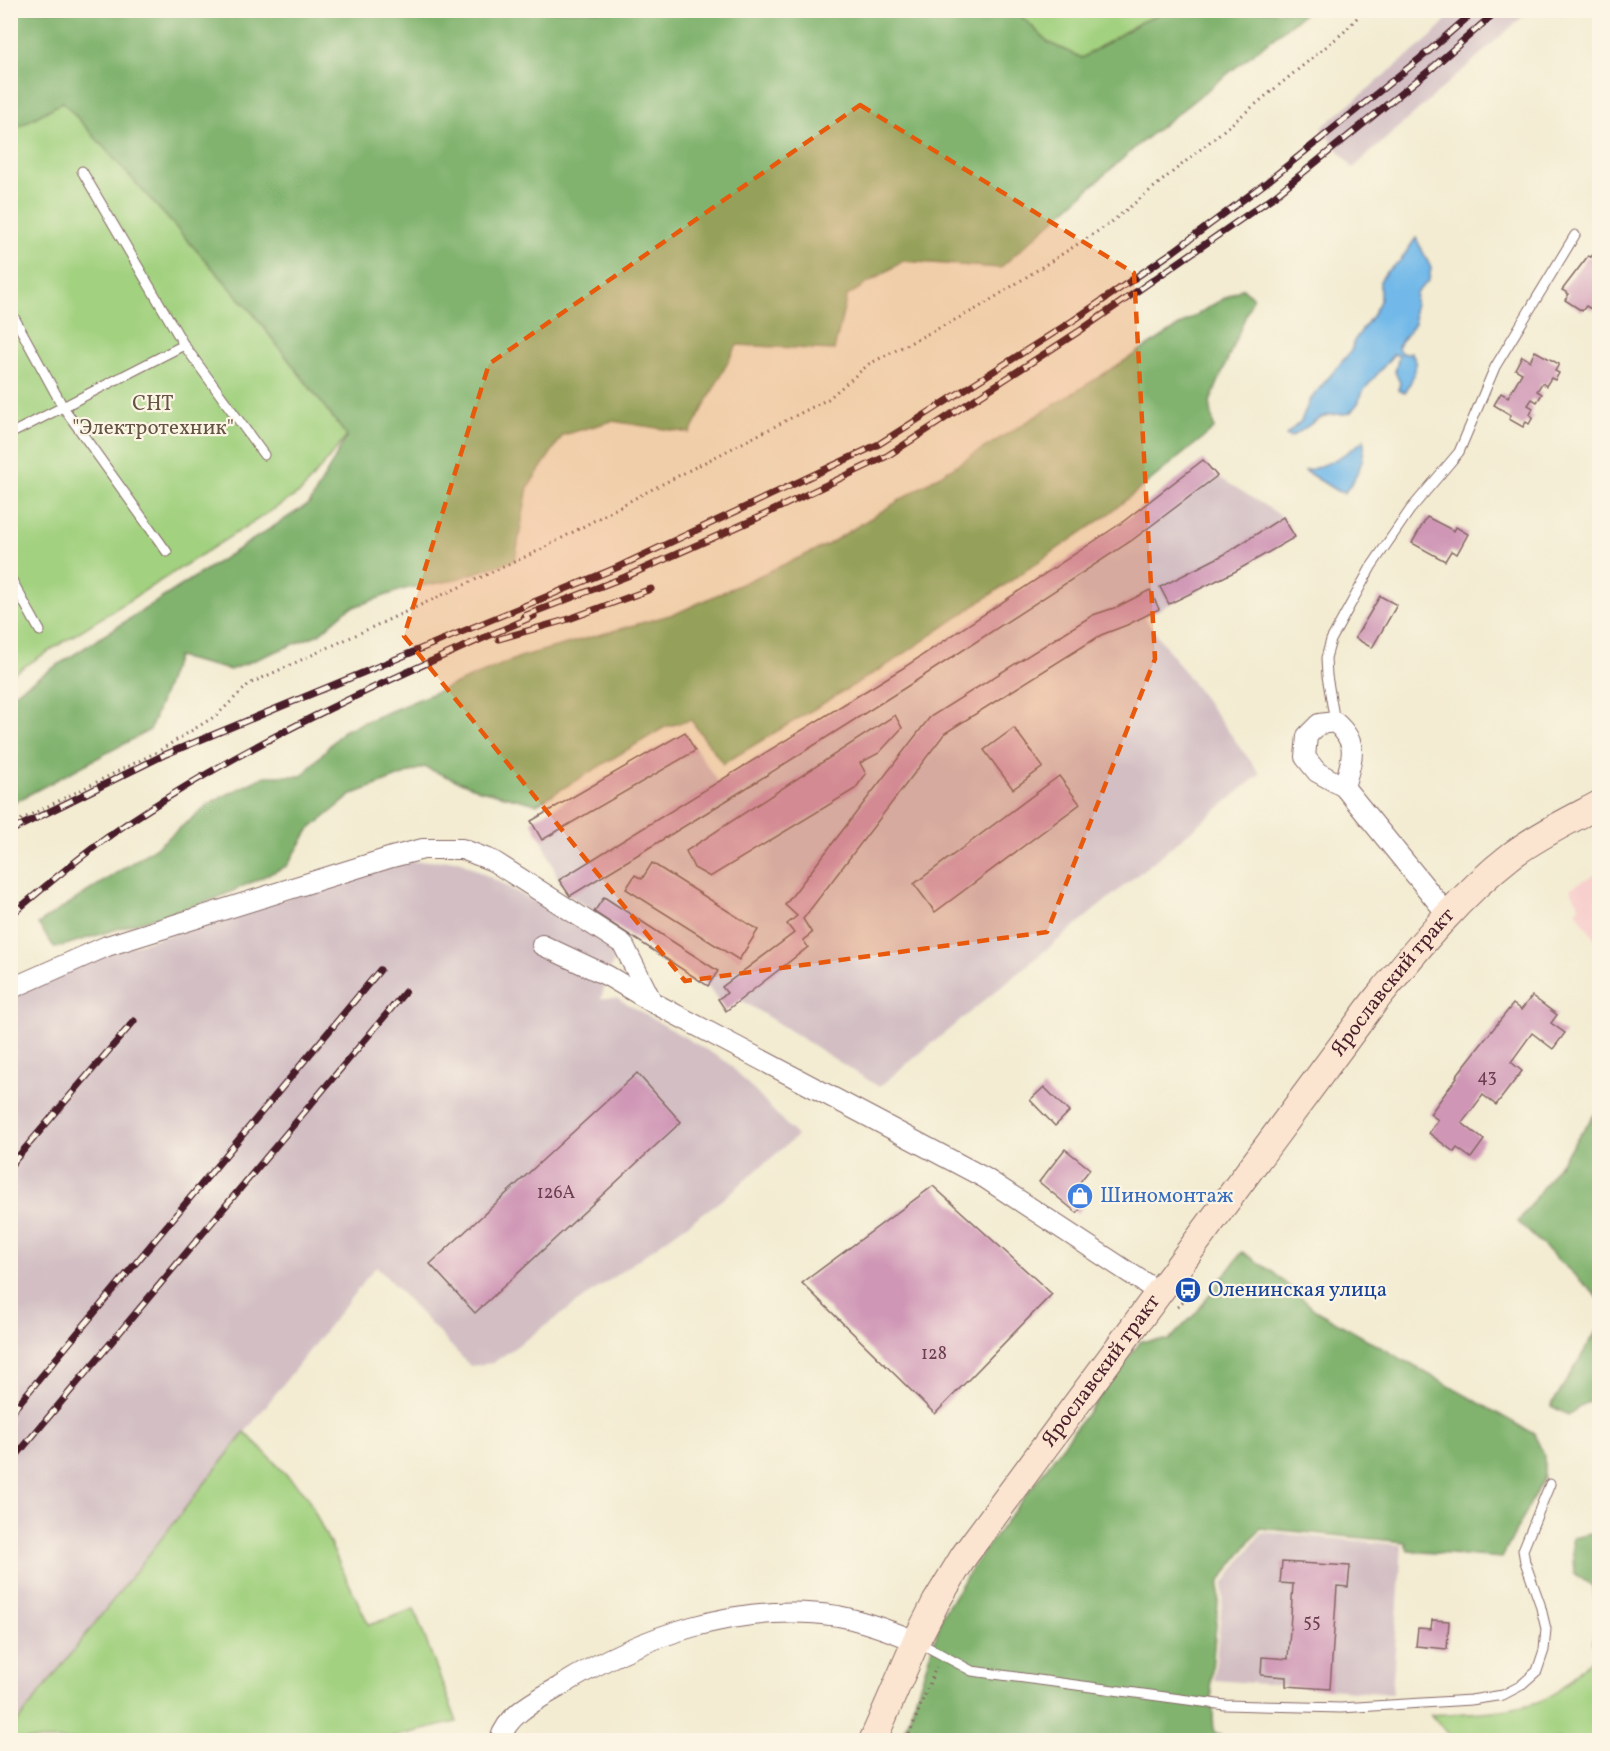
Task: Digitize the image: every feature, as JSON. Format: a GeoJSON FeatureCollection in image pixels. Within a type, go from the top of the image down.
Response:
{"type":"FeatureCollection","features":[{"type":"Feature","properties":{"kind":"street"},"geometry":{"type":"LineString","coordinates":[[1344,787],[1353,756],[1348,734],[1335,722],[1319,724],[1307,736],[1305,757],[1317,772],[1344,787],[1448,915]]}},
{"type":"Feature","properties":{"kind":"street","name":"Ярославский тракт"},"geometry":{"type":"LineString","coordinates":[[873,1740],[916,1641],[964,1556],[1166,1303],[1374,1002],[1448,915],[1475,888],[1512,856],[1599,804]]}},
{"type":"Feature","properties":{"kind":"street"},"geometry":{"type":"LineString","coordinates":[[10,989],[107,946],[392,857],[423,849],[462,849],[494,861],[623,944],[652,1002]]}},
{"type":"Feature","properties":{"kind":"street"},"geometry":{"type":"LineString","coordinates":[[542,945],[608,976],[652,1002],[986,1178],[1166,1303]]}},
{"type":"Feature","properties":{"kind":"street"},"geometry":{"type":"LineString","coordinates":[[500,1740],[502,1732],[513,1717],[570,1680],[605,1660],[695,1626],[753,1615],[799,1612],[839,1617],[885,1629],[916,1641]]}},
{"type":"Feature","properties":{"kind":"lane"},"geometry":{"type":"LineString","coordinates":[[82,171],[184,345],[264,455]]}},
{"type":"Feature","properties":{"kind":"lane"},"geometry":{"type":"LineString","coordinates":[[1335,722],[1326,658],[1331,640],[1371,567],[1404,519],[1460,452],[1495,367],[1575,236]]}},
{"type":"Feature","properties":{"kind":"lane"},"geometry":{"type":"LineString","coordinates":[[10,310],[63,407],[168,552]]}},
{"type":"Feature","properties":{"kind":"lane"},"geometry":{"type":"LineString","coordinates":[[10,434],[184,345]]}},
{"type":"Feature","properties":{"kind":"lane"},"geometry":{"type":"LineString","coordinates":[[10,577],[40,631]]}},
{"type":"Feature","properties":{"kind":"lane"},"geometry":{"type":"LineString","coordinates":[[916,1641],[972,1671],[1225,1705],[1341,1708],[1471,1700],[1503,1695],[1520,1686],[1537,1671],[1544,1650],[1546,1629],[1523,1550],[1550,1484]]}},
{"type":"Feature","properties":{"kind":"path"},"geometry":{"type":"LineString","coordinates":[[10,825],[157,752],[217,716],[249,684],[540,550],[641,495],[828,399],[869,364],[978,308],[1109,224],[1344,32],[1364,10]]}},
{"type":"Feature","properties":{"kind":"path"},"geometry":{"type":"LineString","coordinates":[[1166,1303],[1185,1301],[1194,1289],[1197,1277]]}},
{"type":"Feature","properties":{"kind":"path"},"geometry":{"type":"LineString","coordinates":[[907,1740],[941,1654]]}},
{"type":"Feature","properties":{"kind":"highlighted area"},"geometry":{"type":"Polygon","coordinates":[[[860,105],[1134,273],[1155,659],[1047,932],[685,981],[404,636],[489,364],[860,105]]]}},
{"type":"Feature","properties":{"kind":"shaded area"},"geometry":{"type":"Polygon","coordinates":[[[1454,10],[1529,11],[1353,168],[1321,128],[1432,36],[1454,10]]]}},
{"type":"Feature","properties":{"kind":"shaded area"},"geometry":{"type":"Polygon","coordinates":[[[1203,460],[1217,476],[1283,517],[1295,537],[1236,571],[1144,617],[1260,774],[879,1087],[741,1000],[726,1011],[708,986],[570,896],[559,880],[531,821],[685,732],[718,782],[903,668],[1120,524],[1203,460]]]}},
{"type":"Feature","properties":{"kind":"shaded area"},"geometry":{"type":"Polygon","coordinates":[[[458,860],[604,939],[614,959],[601,998],[617,998],[727,1062],[797,1136],[723,1199],[493,1363],[470,1366],[376,1266],[11,1730],[11,1000],[26,989],[109,953],[404,862],[458,860]]]}},
{"type":"Feature","properties":{"kind":"shaded area"},"geometry":{"type":"Polygon","coordinates":[[[1599,872],[1599,946],[1576,911],[1579,905],[1570,888],[1599,872]]]}},
{"type":"Feature","properties":{"kind":"shaded area"},"geometry":{"type":"Polygon","coordinates":[[[1262,1532],[1402,1545],[1392,1694],[1214,1680],[1224,1583],[1262,1532]]]}},
{"type":"Feature","properties":{"kind":"green space"},"geometry":{"type":"Polygon","coordinates":[[[11,11],[1016,11],[1049,43],[1082,58],[1141,22],[1169,11],[1307,11],[1139,144],[1000,268],[903,261],[847,296],[834,350],[737,345],[690,433],[612,421],[563,435],[528,487],[515,560],[450,581],[404,589],[348,609],[319,634],[230,670],[177,657],[150,730],[11,804],[11,695],[310,503],[347,436],[252,312],[63,102],[11,131],[11,11]]]}},
{"type":"Feature","properties":{"kind":"green space"},"geometry":{"type":"Polygon","coordinates":[[[1016,11],[1169,11],[1141,22],[1082,58],[1049,43],[1016,11]]]}},
{"type":"Feature","properties":{"kind":"green space","name":"СНТ \"Электротехник\""},"geometry":{"type":"Polygon","coordinates":[[[63,101],[252,312],[347,436],[301,492],[11,675],[11,131],[63,101]]]}},
{"type":"Feature","properties":{"kind":"green space"},"geometry":{"type":"Polygon","coordinates":[[[1243,288],[1253,298],[1210,402],[1214,429],[1110,513],[892,662],[723,764],[691,720],[665,727],[537,804],[480,790],[424,767],[353,794],[309,830],[287,866],[215,899],[55,948],[38,924],[158,846],[212,802],[265,776],[302,776],[343,731],[520,657],[677,613],[827,545],[1243,288]]]}},
{"type":"Feature","properties":{"kind":"green space"},"geometry":{"type":"Polygon","coordinates":[[[1599,1108],[1599,1298],[1518,1222],[1599,1108]]]}},
{"type":"Feature","properties":{"kind":"green space"},"geometry":{"type":"Polygon","coordinates":[[[1242,1252],[1274,1273],[1315,1310],[1534,1434],[1544,1455],[1544,1477],[1502,1558],[1408,1551],[1405,1542],[1260,1528],[1220,1581],[1211,1680],[1214,1732],[1231,1740],[902,1740],[943,1614],[975,1563],[1141,1341],[1169,1340],[1196,1313],[1242,1252]]]}},
{"type":"Feature","properties":{"kind":"green space"},"geometry":{"type":"Polygon","coordinates":[[[1599,1327],[1599,1403],[1592,1399],[1568,1415],[1551,1406],[1599,1327]]]}},
{"type":"Feature","properties":{"kind":"green space"},"geometry":{"type":"Polygon","coordinates":[[[245,1432],[307,1496],[369,1625],[414,1609],[457,1722],[380,1740],[11,1740],[11,1730],[245,1432]]]}},
{"type":"Feature","properties":{"kind":"green space"},"geometry":{"type":"Polygon","coordinates":[[[1600,1532],[1599,1650],[1593,1643],[1597,1609],[1593,1587],[1574,1573],[1572,1538],[1600,1532]]]}},
{"type":"Feature","properties":{"kind":"green space"},"geometry":{"type":"Polygon","coordinates":[[[1599,1650],[1599,1740],[1454,1740],[1431,1715],[1495,1711],[1543,1700],[1567,1684],[1599,1650]]]}},
{"type":"Feature","properties":{"kind":"water"},"geometry":{"type":"Polygon","coordinates":[[[1416,238],[1431,268],[1429,280],[1416,293],[1415,323],[1398,346],[1399,351],[1404,354],[1411,352],[1415,362],[1414,372],[1405,393],[1398,390],[1400,383],[1395,372],[1399,356],[1394,354],[1363,391],[1358,403],[1350,413],[1323,416],[1298,433],[1290,437],[1286,435],[1301,421],[1310,400],[1351,351],[1354,341],[1380,301],[1380,281],[1387,271],[1400,261],[1416,238]]]}},
{"type":"Feature","properties":{"kind":"water"},"geometry":{"type":"Polygon","coordinates":[[[1364,440],[1359,468],[1344,493],[1305,471],[1336,459],[1364,440]]]}},
{"type":"Feature","properties":{"kind":"building"},"geometry":{"type":"Polygon","coordinates":[[[1595,252],[1600,255],[1600,300],[1593,310],[1586,306],[1582,311],[1565,300],[1569,294],[1562,290],[1588,256],[1591,257],[1595,252]]]}},
{"type":"Feature","properties":{"kind":"building"},"geometry":{"type":"Polygon","coordinates":[[[1535,351],[1559,364],[1555,371],[1559,373],[1555,380],[1551,378],[1546,386],[1542,383],[1537,391],[1542,394],[1537,402],[1532,399],[1528,405],[1533,408],[1530,415],[1533,417],[1529,424],[1526,422],[1523,427],[1509,419],[1511,415],[1494,405],[1501,393],[1508,397],[1522,373],[1515,369],[1522,356],[1530,361],[1535,351]]]}},
{"type":"Feature","properties":{"kind":"building"},"geometry":{"type":"Polygon","coordinates":[[[1203,460],[1217,476],[1131,541],[911,684],[570,896],[559,880],[903,668],[1120,524],[1203,460]]]}},
{"type":"Feature","properties":{"kind":"building"},"geometry":{"type":"Polygon","coordinates":[[[1283,517],[1295,537],[1236,571],[1169,604],[1160,587],[1225,554],[1283,517]]]}},
{"type":"Feature","properties":{"kind":"building"},"geometry":{"type":"Polygon","coordinates":[[[1427,517],[1454,531],[1456,527],[1468,534],[1457,554],[1451,551],[1445,561],[1412,543],[1427,517]]]}},
{"type":"Feature","properties":{"kind":"building"},"geometry":{"type":"Polygon","coordinates":[[[1150,590],[1159,609],[1101,635],[945,733],[803,919],[812,933],[803,940],[808,947],[726,1011],[718,999],[727,993],[722,987],[794,933],[787,924],[797,916],[785,905],[930,717],[1093,615],[1117,607],[1150,590]]]}},
{"type":"Feature","properties":{"kind":"building"},"geometry":{"type":"Polygon","coordinates":[[[1380,596],[1397,605],[1372,648],[1355,638],[1380,596]]]}},
{"type":"Feature","properties":{"kind":"building"},"geometry":{"type":"Polygon","coordinates":[[[895,715],[902,728],[879,753],[860,763],[866,774],[855,789],[710,877],[694,868],[686,851],[895,715]]]}},
{"type":"Feature","properties":{"kind":"building"},"geometry":{"type":"Polygon","coordinates":[[[1014,728],[1043,767],[1013,789],[984,750],[1014,728]]]}},
{"type":"Feature","properties":{"kind":"building"},"geometry":{"type":"Polygon","coordinates":[[[685,732],[695,751],[542,840],[531,821],[685,732]]]}},
{"type":"Feature","properties":{"kind":"building"},"geometry":{"type":"Polygon","coordinates":[[[1059,776],[1080,804],[935,912],[914,884],[1059,776]]]}},
{"type":"Feature","properties":{"kind":"building"},"geometry":{"type":"Polygon","coordinates":[[[652,863],[758,930],[739,960],[626,889],[635,875],[642,879],[652,863]]]}},
{"type":"Feature","properties":{"kind":"building"},"geometry":{"type":"Polygon","coordinates":[[[604,897],[718,971],[708,986],[594,912],[604,897]]]}},
{"type":"Feature","properties":{"kind":"building"},"geometry":{"type":"Polygon","coordinates":[[[1532,996],[1557,1015],[1551,1023],[1565,1033],[1553,1049],[1532,1033],[1511,1062],[1522,1071],[1496,1105],[1483,1095],[1462,1123],[1484,1140],[1471,1158],[1457,1148],[1454,1152],[1429,1133],[1438,1120],[1430,1114],[1456,1076],[1513,1004],[1521,1010],[1532,996]]]}},
{"type":"Feature","properties":{"kind":"building"},"geometry":{"type":"Polygon","coordinates":[[[637,1073],[681,1122],[475,1313],[430,1264],[637,1073]]]}},
{"type":"Feature","properties":{"kind":"building"},"geometry":{"type":"Polygon","coordinates":[[[1044,1087],[1069,1112],[1055,1126],[1030,1100],[1044,1087]]]}},
{"type":"Feature","properties":{"kind":"building"},"geometry":{"type":"Polygon","coordinates":[[[1065,1149],[1090,1169],[1076,1187],[1089,1197],[1077,1213],[1039,1182],[1065,1149]]]}},
{"type":"Feature","properties":{"kind":"building"},"geometry":{"type":"Polygon","coordinates":[[[933,1186],[1052,1294],[935,1414],[802,1283],[933,1186]]]}},
{"type":"Feature","properties":{"kind":"building"},"geometry":{"type":"Polygon","coordinates":[[[1282,1562],[1350,1566],[1348,1587],[1337,1586],[1330,1689],[1286,1686],[1286,1677],[1261,1675],[1262,1657],[1288,1659],[1293,1584],[1280,1583],[1282,1562]]]}},
{"type":"Feature","properties":{"kind":"building"},"geometry":{"type":"Polygon","coordinates":[[[1432,1620],[1449,1621],[1447,1649],[1416,1646],[1418,1628],[1431,1629],[1432,1620]]]}},
{"type":"Feature","properties":{"kind":"railway"},"geometry":{"type":"LineString","coordinates":[[10,831],[164,755],[616,568],[879,444],[1074,320],[1174,251],[1267,182],[1423,56],[1476,10]]}},
{"type":"Feature","properties":{"kind":"railway"},"geometry":{"type":"LineString","coordinates":[[524,616],[625,577],[753,520],[887,456],[1081,330],[1273,197],[1431,69],[1498,10]]}},
{"type":"Feature","properties":{"kind":"railway"},"geometry":{"type":"LineString","coordinates":[[499,639],[569,619],[651,589]]}},
{"type":"Feature","properties":{"kind":"railway"},"geometry":{"type":"LineString","coordinates":[[10,916],[123,826],[235,758],[332,707],[534,616]]}},
{"type":"Feature","properties":{"kind":"railway"},"geometry":{"type":"LineString","coordinates":[[10,1414],[380,970]]}},
{"type":"Feature","properties":{"kind":"railway"},"geometry":{"type":"LineString","coordinates":[[10,1463],[405,992]]}},
{"type":"Feature","properties":{"kind":"railway"},"geometry":{"type":"LineString","coordinates":[[10,1166],[134,1021]]}},
{"type":"Feature","properties":{"kind":"place","name":"Шиномонтаж"},"geometry":{"type":"Point","coordinates":[1080,1196]}},
{"type":"Feature","properties":{"kind":"place","name":"Оленинская улица"},"geometry":{"type":"Point","coordinates":[1188,1290]}}]}
